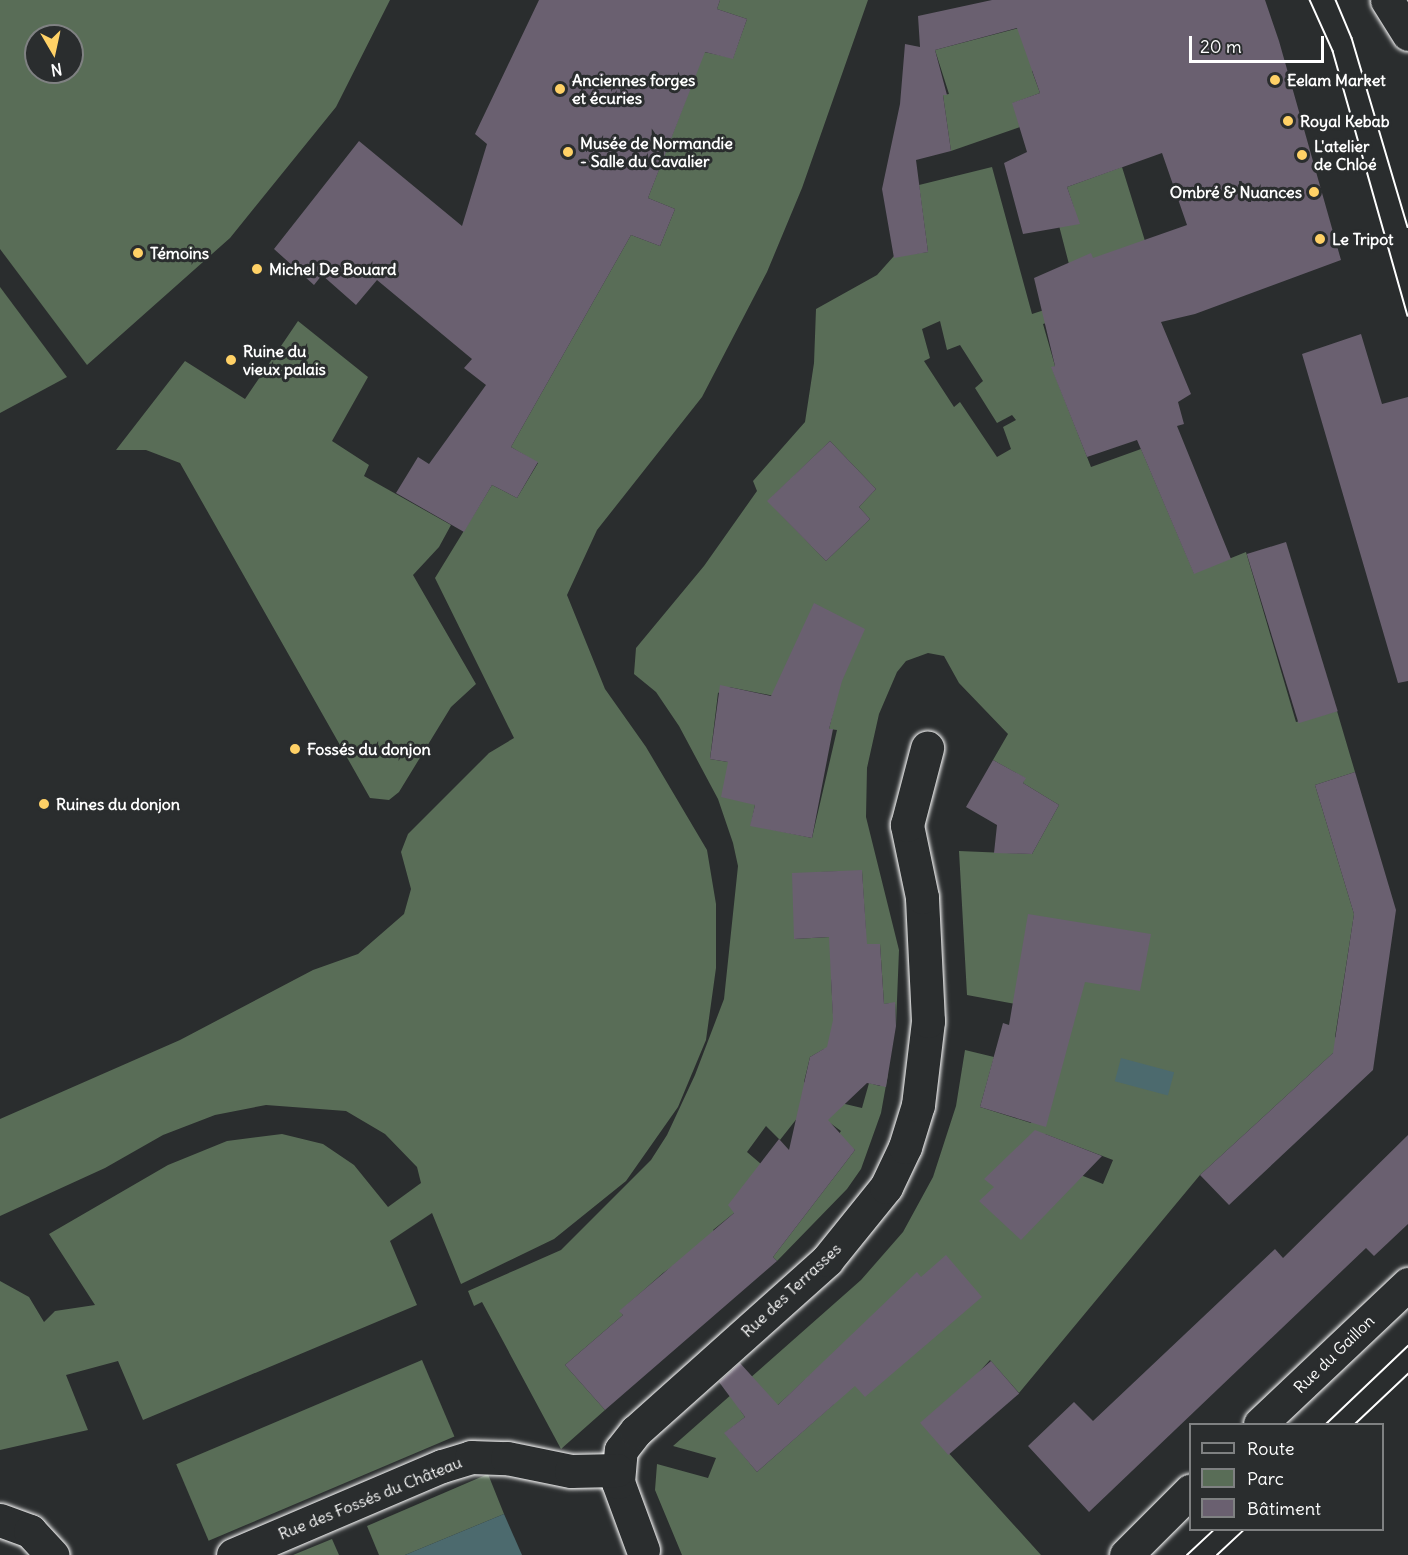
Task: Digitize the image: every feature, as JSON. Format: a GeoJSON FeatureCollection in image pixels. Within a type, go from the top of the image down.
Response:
{"type":"FeatureCollection","features":[{"type":"Feature","properties":{"kind":"street"},"geometry":{"type":"LineString","coordinates":[[1387,0],[1408,34]]}},
{"type":"Feature","properties":{"kind":"street","name":"Rue des Terrasses"},"geometry":{"type":"LineString","coordinates":[[617,1470],[621,1450],[636,1431],[827,1260],[886,1187],[905,1147],[918,1105],[928,1020],[924,908],[906,825],[927,748]]}},
{"type":"Feature","properties":{"kind":"street","name":"Rue du Gaillon"},"geometry":{"type":"LineString","coordinates":[[1262,1423],[1408,1284]]}},
{"type":"Feature","properties":{"kind":"street","name":"Rue des Fossés du Château"},"geometry":{"type":"LineString","coordinates":[[232,1555],[442,1466],[471,1458],[507,1458],[571,1471],[617,1470]]}},
{"type":"Feature","properties":{"kind":"street"},"geometry":{"type":"LineString","coordinates":[[617,1470],[622,1498],[643,1550]]}},
{"type":"Feature","properties":{"kind":"street"},"geometry":{"type":"LineString","coordinates":[[1125,1555],[1189,1493]]}},
{"type":"Feature","properties":{"kind":"street"},"geometry":{"type":"LineString","coordinates":[[0,1520],[30,1531],[52,1555]]}},
{"type":"Feature","properties":{"kind":"green space"},"geometry":{"type":"Polygon","coordinates":[[[0,0],[390,0],[336,107],[230,238],[87,365],[0,249],[0,0]]]}},
{"type":"Feature","properties":{"kind":"green space"},"geometry":{"type":"Polygon","coordinates":[[[720,0],[868,0],[802,188],[767,272],[702,397],[597,530],[567,595],[605,689],[646,747],[707,850],[716,904],[716,968],[706,1040],[678,1107],[626,1181],[554,1239],[461,1284],[432,1213],[390,1241],[417,1305],[143,1420],[118,1361],[66,1375],[88,1430],[0,1450],[0,1281],[29,1297],[44,1322],[55,1311],[95,1305],[49,1234],[168,1165],[227,1141],[282,1134],[323,1144],[354,1165],[388,1207],[421,1183],[417,1167],[385,1134],[346,1111],[266,1105],[215,1115],[163,1135],[105,1168],[0,1216],[0,1119],[180,1040],[313,970],[358,954],[404,914],[411,889],[401,852],[408,834],[489,753],[514,738],[435,578],[492,485],[517,498],[538,463],[511,447],[631,235],[660,246],[675,209],[648,198],[704,52],[733,58],[747,19],[717,9],[720,0]]]}},
{"type":"Feature","properties":{"kind":"green space"},"geometry":{"type":"Polygon","coordinates":[[[1053,19],[1032,71],[1040,93],[1013,103],[1020,127],[951,151],[943,95],[949,94],[935,50],[1053,19]]]}},
{"type":"Feature","properties":{"kind":"green space"},"geometry":{"type":"Polygon","coordinates":[[[992,167],[1032,314],[1078,299],[1056,214],[1074,208],[1067,187],[1122,167],[1145,241],[1066,317],[1043,324],[1055,366],[1052,368],[1091,467],[1141,449],[1194,573],[1246,552],[1296,722],[1337,711],[1355,772],[1315,785],[1354,914],[1335,1037],[1344,1043],[1200,1175],[1019,1393],[990,1360],[927,1429],[1041,1555],[682,1555],[655,1490],[657,1464],[708,1478],[716,1458],[673,1446],[861,1280],[903,1232],[933,1177],[956,1106],[965,1050],[994,1057],[980,1107],[1031,1123],[1068,1014],[967,995],[959,851],[1032,854],[1059,805],[1023,783],[1025,778],[993,760],[1008,734],[959,683],[944,656],[928,653],[906,661],[897,672],[879,714],[867,768],[866,817],[899,950],[896,1026],[895,1003],[884,1004],[880,944],[846,945],[831,978],[835,1051],[824,1049],[810,1057],[804,1082],[824,1099],[862,1108],[869,1083],[880,1086],[888,1074],[881,1113],[861,1169],[847,1189],[777,1261],[773,1257],[855,1150],[837,1137],[841,1131],[822,1117],[802,1112],[780,1140],[766,1126],[747,1152],[761,1164],[734,1213],[713,1230],[717,1235],[663,1273],[620,1311],[623,1315],[565,1365],[605,1410],[561,1449],[482,1302],[474,1306],[468,1291],[561,1250],[651,1160],[667,1135],[695,1075],[724,999],[738,866],[718,799],[679,726],[656,692],[634,674],[636,648],[704,566],[757,491],[753,481],[805,422],[814,363],[816,309],[877,275],[894,256],[928,252],[919,185],[992,167]],[[940,321],[922,329],[930,358],[924,361],[954,407],[960,402],[997,457],[1011,449],[1003,427],[1016,420],[1012,415],[997,423],[975,388],[983,381],[960,345],[947,350],[940,321]],[[830,441],[768,501],[826,561],[870,519],[859,507],[876,489],[830,441]],[[729,687],[718,693],[710,759],[728,762],[755,805],[751,825],[812,838],[837,730],[829,729],[834,708],[729,687]],[[862,871],[820,872],[794,939],[866,935],[862,871]],[[1045,1134],[1036,1157],[1103,1184],[1113,1160],[1045,1134]],[[810,1375],[778,1405],[740,1410],[745,1417],[725,1433],[757,1472],[834,1404],[810,1375]]]}},
{"type":"Feature","properties":{"kind":"green space"},"geometry":{"type":"Polygon","coordinates":[[[0,287],[67,377],[0,413],[0,287]]]}},
{"type":"Feature","properties":{"kind":"green space"},"geometry":{"type":"Polygon","coordinates":[[[298,321],[368,377],[332,441],[369,465],[364,476],[451,525],[439,547],[413,575],[476,684],[451,707],[399,792],[389,800],[370,798],[180,463],[146,450],[116,450],[185,361],[245,399],[298,321]]]}},
{"type":"Feature","properties":{"kind":"green space"},"geometry":{"type":"Polygon","coordinates":[[[422,1360],[454,1436],[209,1541],[176,1464],[422,1360]]]}},
{"type":"Feature","properties":{"kind":"green space"},"geometry":{"type":"Polygon","coordinates":[[[488,1474],[504,1514],[405,1555],[379,1555],[367,1526],[488,1474]]]}},
{"type":"Feature","properties":{"kind":"green space"},"geometry":{"type":"Polygon","coordinates":[[[332,1539],[339,1555],[293,1555],[332,1539]]]}},
{"type":"Feature","properties":{"kind":"water"},"geometry":{"type":"Polygon","coordinates":[[[1121,1058],[1174,1072],[1168,1095],[1115,1081],[1121,1058]]]}},
{"type":"Feature","properties":{"kind":"water"},"geometry":{"type":"Polygon","coordinates":[[[504,1514],[522,1555],[405,1555],[504,1514]]]}},
{"type":"Feature","properties":{"kind":"building"},"geometry":{"type":"Polygon","coordinates":[[[539,0],[720,0],[717,9],[747,19],[733,59],[705,52],[648,198],[675,209],[660,246],[631,235],[511,447],[538,462],[517,498],[492,485],[464,532],[396,493],[418,457],[429,464],[486,385],[464,368],[472,359],[377,280],[356,305],[322,275],[314,285],[274,249],[359,141],[462,226],[487,144],[475,134],[539,0]]]}},
{"type":"Feature","properties":{"kind":"building"},"geometry":{"type":"Polygon","coordinates":[[[992,0],[1265,0],[1279,41],[1341,260],[1195,314],[1161,322],[1191,394],[1178,402],[1184,424],[1177,426],[1231,559],[1194,574],[1137,440],[1087,457],[1051,367],[1055,366],[1034,278],[1091,253],[1093,258],[1187,225],[1162,153],[1067,187],[1080,224],[1023,234],[1004,163],[1027,152],[1012,103],[1040,93],[1017,28],[935,50],[947,95],[943,95],[951,151],[916,160],[928,252],[894,258],[882,189],[900,104],[905,44],[920,47],[918,16],[992,0]]]}},
{"type":"Feature","properties":{"kind":"building"},"geometry":{"type":"Polygon","coordinates":[[[1361,334],[1382,404],[1408,397],[1408,681],[1398,683],[1302,354],[1361,334]]]}},
{"type":"Feature","properties":{"kind":"building"},"geometry":{"type":"Polygon","coordinates":[[[830,441],[876,489],[859,507],[870,519],[826,561],[767,501],[830,441]]]}},
{"type":"Feature","properties":{"kind":"building"},"geometry":{"type":"Polygon","coordinates":[[[1286,542],[1338,711],[1299,723],[1247,554],[1286,542]]]}},
{"type":"Feature","properties":{"kind":"building"},"geometry":{"type":"Polygon","coordinates":[[[814,603],[865,629],[842,681],[829,729],[833,729],[812,838],[750,826],[755,805],[721,797],[728,762],[710,759],[720,685],[771,696],[814,603]]]}},
{"type":"Feature","properties":{"kind":"building"},"geometry":{"type":"Polygon","coordinates":[[[993,760],[1026,778],[1023,783],[1059,805],[1032,854],[994,853],[997,825],[966,807],[993,760]]]}},
{"type":"Feature","properties":{"kind":"building"},"geometry":{"type":"Polygon","coordinates":[[[1355,772],[1396,910],[1373,1070],[1229,1205],[1200,1175],[1333,1053],[1354,914],[1315,785],[1355,772]]]}},
{"type":"Feature","properties":{"kind":"building"},"geometry":{"type":"Polygon","coordinates":[[[862,870],[867,944],[880,944],[884,1004],[895,1002],[896,1026],[886,1087],[867,1083],[828,1120],[855,1150],[773,1257],[777,1261],[605,1410],[565,1365],[623,1315],[619,1311],[734,1213],[728,1205],[779,1139],[789,1150],[810,1057],[827,1047],[833,1020],[829,937],[794,939],[792,873],[862,870]]]}},
{"type":"Feature","properties":{"kind":"building"},"geometry":{"type":"Polygon","coordinates":[[[1028,914],[1151,934],[1140,991],[1085,982],[1046,1127],[980,1107],[1003,1023],[1009,1025],[1028,914]]]}},
{"type":"Feature","properties":{"kind":"building"},"geometry":{"type":"Polygon","coordinates":[[[1035,1130],[1102,1156],[1021,1240],[979,1201],[994,1187],[984,1179],[1035,1130]]]}},
{"type":"Feature","properties":{"kind":"building"},"geometry":{"type":"Polygon","coordinates":[[[1408,1135],[1408,1224],[1374,1256],[1366,1248],[1089,1512],[1028,1446],[1074,1402],[1093,1421],[1275,1249],[1283,1258],[1408,1135]]]}},
{"type":"Feature","properties":{"kind":"building"},"geometry":{"type":"Polygon","coordinates":[[[946,1255],[982,1297],[865,1397],[855,1386],[757,1472],[724,1433],[745,1417],[719,1382],[740,1363],[778,1405],[917,1272],[921,1277],[946,1255]]]}},
{"type":"Feature","properties":{"kind":"building"},"geometry":{"type":"Polygon","coordinates":[[[991,1361],[1019,1393],[948,1455],[920,1423],[991,1361]]]}},
{"type":"Feature","properties":{"kind":"tram line"},"geometry":{"type":"LineString","coordinates":[[1310,0],[1333,51],[1408,316]]}},
{"type":"Feature","properties":{"kind":"tram line"},"geometry":{"type":"LineString","coordinates":[[1336,0],[1352,38],[1408,227]]}},
{"type":"Feature","properties":{"kind":"tram line"},"geometry":{"type":"LineString","coordinates":[[1327,1423],[1408,1346]]}},
{"type":"Feature","properties":{"kind":"tram line"},"geometry":{"type":"LineString","coordinates":[[1356,1423],[1408,1374]]}},
{"type":"Feature","properties":{"kind":"tram line"},"geometry":{"type":"LineString","coordinates":[[1187,1555],[1213,1531]]}},
{"type":"Feature","properties":{"kind":"tram line"},"geometry":{"type":"LineString","coordinates":[[1217,1555],[1243,1531]]}},
{"type":"Feature","properties":{"kind":"place","name":"Eelam Market"},"geometry":{"type":"Point","coordinates":[1275,80]}},
{"type":"Feature","properties":{"kind":"place","name":"Anciennes forges et écuries"},"geometry":{"type":"Point","coordinates":[560,89]}},
{"type":"Feature","properties":{"kind":"place","name":"Royal Kebab"},"geometry":{"type":"Point","coordinates":[1288,121]}},
{"type":"Feature","properties":{"kind":"place","name":"Musée de Normandie - Salle du Cavalier"},"geometry":{"type":"Point","coordinates":[568,152]}},
{"type":"Feature","properties":{"kind":"place","name":"L'atelier de Chloé"},"geometry":{"type":"Point","coordinates":[1302,155]}},
{"type":"Feature","properties":{"kind":"place","name":"Ombré & Nuances"},"geometry":{"type":"Point","coordinates":[1314,192]}},
{"type":"Feature","properties":{"kind":"place","name":"Le Tripot"},"geometry":{"type":"Point","coordinates":[1320,239]}},
{"type":"Feature","properties":{"kind":"place","name":"Témoins"},"geometry":{"type":"Point","coordinates":[138,253]}},
{"type":"Feature","properties":{"kind":"place","name":"Michel De Bouard"},"geometry":{"type":"Point","coordinates":[257,269]}},
{"type":"Feature","properties":{"kind":"place","name":"Ruine du vieux palais"},"geometry":{"type":"Point","coordinates":[231,360]}},
{"type":"Feature","properties":{"kind":"place","name":"Fossés du donjon"},"geometry":{"type":"Point","coordinates":[295,749]}},
{"type":"Feature","properties":{"kind":"place","name":"Ruines du donjon"},"geometry":{"type":"Point","coordinates":[44,804]}}]}
